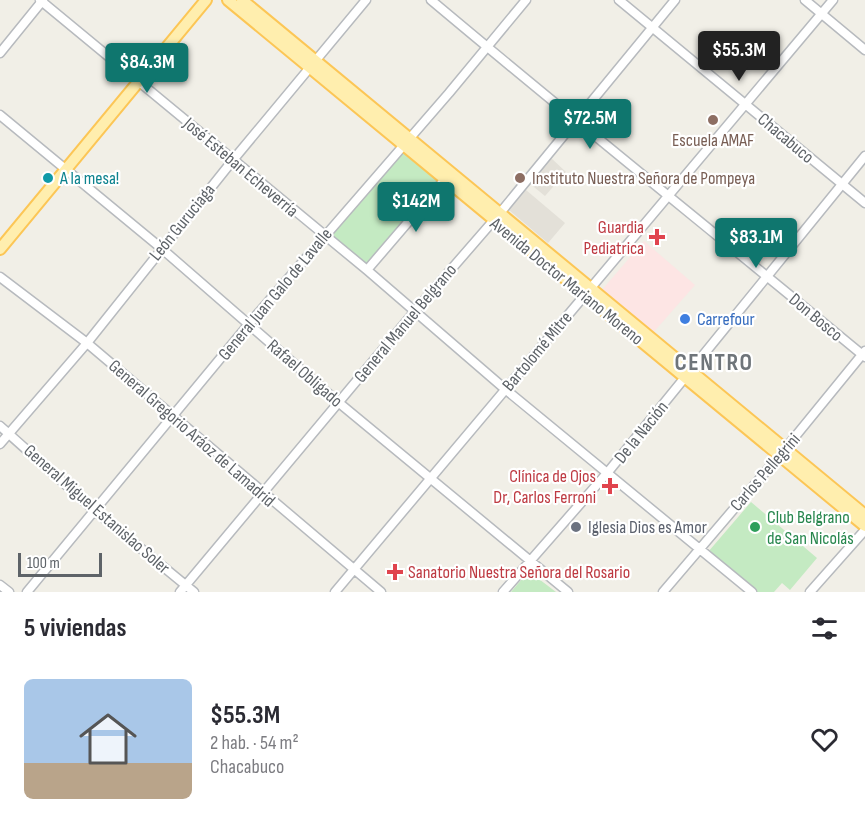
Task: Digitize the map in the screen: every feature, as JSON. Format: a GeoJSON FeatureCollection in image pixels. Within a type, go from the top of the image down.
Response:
{"type":"FeatureCollection","features":[{"type":"Feature","properties":{"kind":"main road"},"geometry":{"type":"LineString","coordinates":[[0,249],[206,0]]}},
{"type":"Feature","properties":{"kind":"main road","name":"Avenida Doctor Mariano Moreno"},"geometry":{"type":"LineString","coordinates":[[228,0],[312,64],[782,453]]}},
{"type":"Feature","properties":{"kind":"main road","name":"Avenida Doctor Mariano Moreno"},"geometry":{"type":"LineString","coordinates":[[242,0],[312,64]]}},
{"type":"Feature","properties":{"kind":"main road","name":"Avenida Doctor Mariano Moreno"},"geometry":{"type":"LineString","coordinates":[[407,142],[445,179],[496,216]]}},
{"type":"Feature","properties":{"kind":"main road"},"geometry":{"type":"LineString","coordinates":[[782,453],[865,515]]}},
{"type":"Feature","properties":{"kind":"main road"},"geometry":{"type":"LineString","coordinates":[[782,453],[865,528]]}},
{"type":"Feature","properties":{"kind":"street","name":"José Esteban Echeverría"},"geometry":{"type":"LineString","coordinates":[[41,0],[752,592]]}},
{"type":"Feature","properties":{"kind":"street"},"geometry":{"type":"LineString","coordinates":[[0,53],[41,0]]}},
{"type":"Feature","properties":{"kind":"street","name":"León Guruciaga"},"geometry":{"type":"LineString","coordinates":[[0,444],[87,343],[232,160],[366,0]]}},
{"type":"Feature","properties":{"kind":"street","name":"Don Bosco"},"geometry":{"type":"LineString","coordinates":[[431,0],[668,197],[864,354]]}},
{"type":"Feature","properties":{"kind":"street","name":"General Juan Galo de Lavalle"},"geometry":{"type":"LineString","coordinates":[[27,592],[248,325],[407,142],[526,0]]}},
{"type":"Feature","properties":{"kind":"street","name":"Chacabuco"},"geometry":{"type":"LineString","coordinates":[[619,0],[865,203]]}},
{"type":"Feature","properties":{"kind":"street","name":"General Manuel Belgrano"},"geometry":{"type":"LineString","coordinates":[[183,589],[675,0]]}},
{"type":"Feature","properties":{"kind":"street"},"geometry":{"type":"LineString","coordinates":[[805,0],[865,50]]}},
{"type":"Feature","properties":{"kind":"street","name":"Bartolomé Mitre"},"geometry":{"type":"LineString","coordinates":[[335,592],[832,0]]}},
{"type":"Feature","properties":{"kind":"street","name":"Rafael Obligado"},"geometry":{"type":"LineString","coordinates":[[0,115],[161,248],[338,402],[568,592]]}},
{"type":"Feature","properties":{"kind":"street","name":"De la Nación"},"geometry":{"type":"LineString","coordinates":[[503,592],[608,472],[863,159]]}},
{"type":"Feature","properties":{"kind":"street"},"geometry":{"type":"LineString","coordinates":[[367,270],[445,179]]}},
{"type":"Feature","properties":{"kind":"street","name":"General Gregorio Aráoz de Lamadrid"},"geometry":{"type":"LineString","coordinates":[[0,277],[87,343],[381,592]]}},
{"type":"Feature","properties":{"kind":"street","name":"Carlos Pellegrini"},"geometry":{"type":"LineString","coordinates":[[663,592],[864,354]]}},
{"type":"Feature","properties":{"kind":"street","name":"General Miguel Estanislao Soler"},"geometry":{"type":"LineString","coordinates":[[0,426],[183,589],[194,592]]}},
{"type":"Feature","properties":{"kind":"street"},"geometry":{"type":"LineString","coordinates":[[810,592],[865,528]]}},
{"type":"Feature","properties":{"kind":"street"},"geometry":{"type":"LineString","coordinates":[[0,585],[9,592]]}},
{"type":"Feature","properties":{"kind":"shaded area"},"geometry":{"type":"Polygon","coordinates":[[[551,158],[566,172],[545,196],[529,183],[551,158]]]}},
{"type":"Feature","properties":{"kind":"shaded area"},"geometry":{"type":"Polygon","coordinates":[[[526,190],[565,223],[548,243],[509,210],[526,190]]]}},
{"type":"Feature","properties":{"kind":"shaded area"},"geometry":{"type":"Polygon","coordinates":[[[644,241],[695,285],[652,334],[601,291],[644,241]]]}},
{"type":"Feature","properties":{"kind":"green space"},"geometry":{"type":"Polygon","coordinates":[[[404,149],[441,181],[367,266],[330,234],[404,149]]]}},
{"type":"Feature","properties":{"kind":"green space","name":"Club Belgrano de San Nicolás"},"geometry":{"type":"Polygon","coordinates":[[[751,502],[817,558],[790,590],[782,583],[774,592],[756,592],[708,552],[751,502]]]}},
{"type":"Feature","properties":{"kind":"green space"},"geometry":{"type":"Polygon","coordinates":[[[527,573],[531,573],[556,592],[511,592],[527,573]]]}},
{"type":"Feature","properties":{"kind":"place","name":"Escuela AMAF"},"geometry":{"type":"Point","coordinates":[713,120]}},
{"type":"Feature","properties":{"kind":"place","name":"A la mesa!"},"geometry":{"type":"Point","coordinates":[48,178]}},
{"type":"Feature","properties":{"kind":"place","name":"Instituto Nuestra Señora de Pompeya"},"geometry":{"type":"Point","coordinates":[520,178]}},
{"type":"Feature","properties":{"kind":"place","name":"Guardia Pediatrica"},"geometry":{"type":"Point","coordinates":[657,237]}},
{"type":"Feature","properties":{"kind":"place","name":"Carrefour"},"geometry":{"type":"Point","coordinates":[685,319]}},
{"type":"Feature","properties":{"kind":"place","name":"Clínica de Ojos Dr, Carlos Ferroni"},"geometry":{"type":"Point","coordinates":[610,486]}},
{"type":"Feature","properties":{"kind":"place","name":"Iglesia Dios es Amor"},"geometry":{"type":"Point","coordinates":[576,527]}},
{"type":"Feature","properties":{"kind":"place","name":"Club Belgrano de San Nicolás"},"geometry":{"type":"Point","coordinates":[755,527]}},
{"type":"Feature","properties":{"kind":"place","name":"Sanatorio Nuestra Señora del Rosario"},"geometry":{"type":"Point","coordinates":[395,572]}},
{"type":"Feature","properties":{"kind":"district","name":"CENTRO"},"geometry":{"type":"Point","coordinates":[714,362]}}]}
